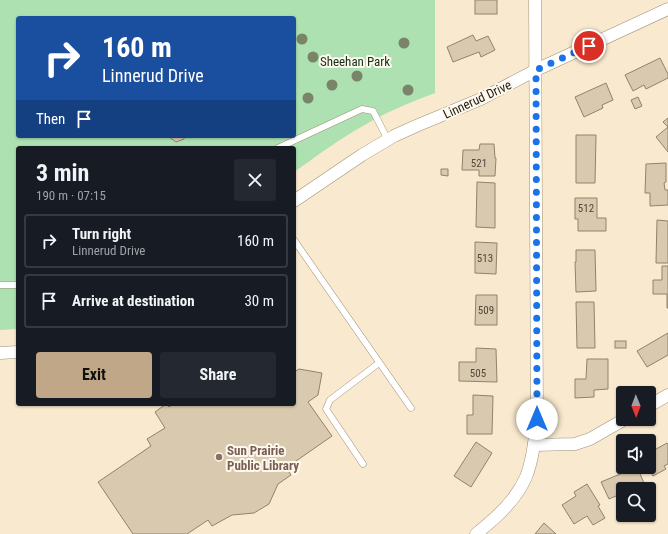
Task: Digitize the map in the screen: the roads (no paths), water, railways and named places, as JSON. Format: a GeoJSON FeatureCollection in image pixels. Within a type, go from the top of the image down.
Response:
{"type":"FeatureCollection","features":[{"type":"Feature","properties":{"kind":"street"},"geometry":{"type":"LineString","coordinates":[[476,534],[513,499],[526,476],[534,445],[537,419],[535,0]]}},
{"type":"Feature","properties":{"kind":"street","name":"Linnerud Drive"},"geometry":{"type":"LineString","coordinates":[[296,200],[362,155],[388,140],[416,126],[480,99],[536,70],[668,9]]}},
{"type":"Feature","properties":{"kind":"street"},"geometry":{"type":"LineString","coordinates":[[0,353],[16,352]]}},
{"type":"Feature","properties":{"kind":"street"},"geometry":{"type":"LineString","coordinates":[[656,402],[668,395]]}},
{"type":"Feature","properties":{"kind":"street"},"geometry":{"type":"LineString","coordinates":[[534,445],[575,444],[590,439],[616,425]]}},
{"type":"Feature","properties":{"kind":"lane"},"geometry":{"type":"LineString","coordinates":[[282,146],[362,109],[373,110],[388,140]]}},
{"type":"Feature","properties":{"kind":"lane"},"geometry":{"type":"LineString","coordinates":[[296,243],[411,408]]}},
{"type":"Feature","properties":{"kind":"lane"},"geometry":{"type":"LineString","coordinates":[[0,285],[16,285]]}},
{"type":"Feature","properties":{"kind":"lane"},"geometry":{"type":"LineString","coordinates":[[363,464],[326,409],[330,400],[379,363]]}},
{"type":"Feature","properties":{"kind":"place","name":"Sun Prairie Public Library"},"geometry":{"type":"Point","coordinates":[219,457]}},
{"type":"Feature","properties":{"kind":"park label","name":"Sheehan Park"},"geometry":{"type":"Point","coordinates":[355,61]}}]}
